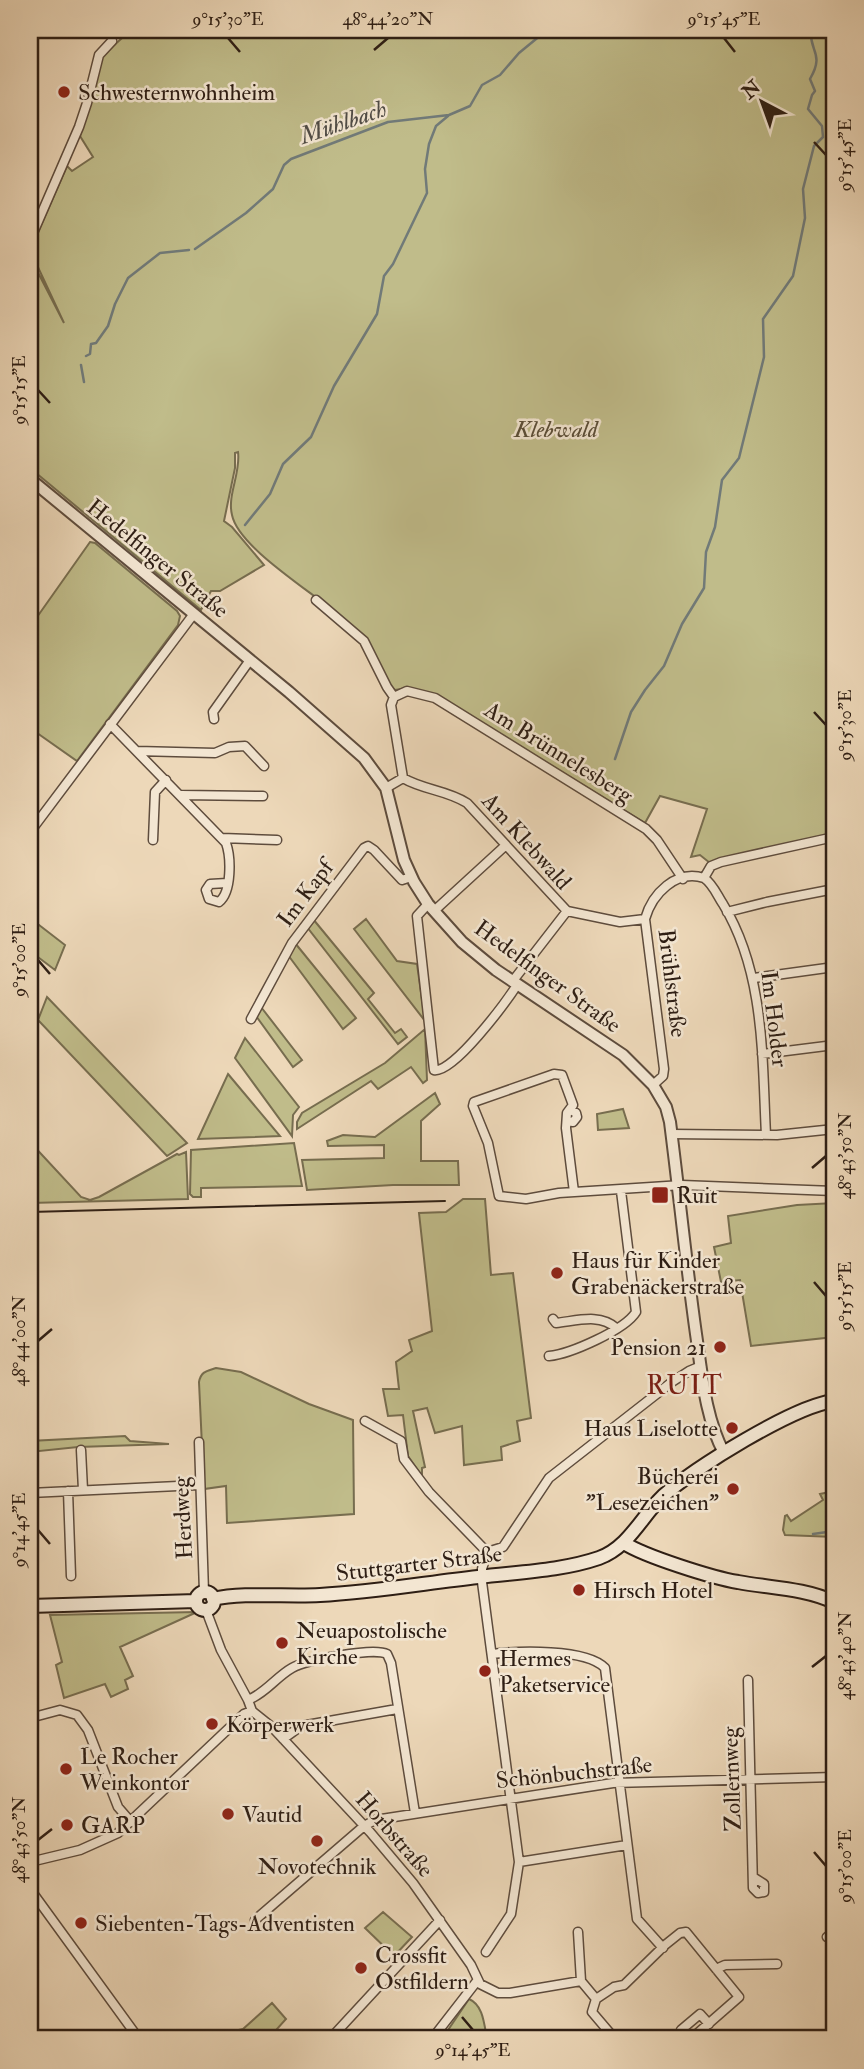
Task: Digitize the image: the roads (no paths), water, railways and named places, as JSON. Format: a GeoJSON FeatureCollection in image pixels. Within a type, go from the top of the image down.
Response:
{"type":"FeatureCollection","features":[{"type":"Feature","properties":{"kind":"main road"},"geometry":{"type":"LineString","coordinates":[[834,1401],[808,1408],[724,1453],[664,1495],[624,1543],[639,1551],[725,1579],[808,1593],[834,1602]]}},
{"type":"Feature","properties":{"kind":"main road","name":"Stuttgarter Straße"},"geometry":{"type":"LineString","coordinates":[[30,1606],[338,1594],[587,1561],[609,1554],[624,1543]]}},
{"type":"Feature","properties":{"kind":"street"},"geometry":{"type":"LineString","coordinates":[[30,240],[79,127],[99,55],[112,41]]}},
{"type":"Feature","properties":{"kind":"street","name":"Hedelfinger Straße"},"geometry":{"type":"LineString","coordinates":[[30,479],[250,660],[364,758],[386,788],[402,855],[411,877],[431,907],[462,942],[514,984],[623,1055],[653,1086],[666,1107],[701,1366],[710,1416],[724,1453]]}},
{"type":"Feature","properties":{"kind":"street"},"geometry":{"type":"LineString","coordinates":[[316,600],[365,640],[387,688],[394,697],[391,705],[403,778],[386,788]]}},
{"type":"Feature","properties":{"kind":"street"},"geometry":{"type":"LineString","coordinates":[[30,832],[193,615]]}},
{"type":"Feature","properties":{"kind":"street"},"geometry":{"type":"LineString","coordinates":[[214,719],[214,710],[250,660]]}},
{"type":"Feature","properties":{"kind":"street","name":"Am Brünnelesberg"},"geometry":{"type":"LineString","coordinates":[[394,697],[407,691],[435,698],[646,829],[657,840],[683,879]]}},
{"type":"Feature","properties":{"kind":"street"},"geometry":{"type":"LineString","coordinates":[[110,724],[222,838],[229,852],[227,883]]}},
{"type":"Feature","properties":{"kind":"street"},"geometry":{"type":"LineString","coordinates":[[137,751],[215,752],[244,746],[264,766]]}},
{"type":"Feature","properties":{"kind":"street","name":"Am Klebwald"},"geometry":{"type":"LineString","coordinates":[[403,778],[467,803],[567,911],[620,922],[645,919]]}},
{"type":"Feature","properties":{"kind":"street"},"geometry":{"type":"LineString","coordinates":[[153,840],[155,792],[166,780]]}},
{"type":"Feature","properties":{"kind":"street"},"geometry":{"type":"LineString","coordinates":[[181,795],[264,796]]}},
{"type":"Feature","properties":{"kind":"street"},"geometry":{"type":"LineString","coordinates":[[222,838],[277,840]]}},
{"type":"Feature","properties":{"kind":"street"},"geometry":{"type":"LineString","coordinates":[[683,879],[696,876],[704,878],[712,865],[721,862],[834,838]]}},
{"type":"Feature","properties":{"kind":"street"},"geometry":{"type":"LineString","coordinates":[[506,845],[431,907],[418,914],[433,1065],[437,1071],[464,1052],[567,911]]}},
{"type":"Feature","properties":{"kind":"street","name":"Im Kapf"},"geometry":{"type":"LineString","coordinates":[[251,1018],[292,943],[364,848],[368,846],[374,850],[402,880],[411,877]]}},
{"type":"Feature","properties":{"kind":"street","name":"Im Holder"},"geometry":{"type":"LineString","coordinates":[[704,878],[710,883],[727,912],[745,950],[754,978],[762,1054],[766,1135]]}},
{"type":"Feature","properties":{"kind":"street","name":"Brühlstraße"},"geometry":{"type":"LineString","coordinates":[[653,1086],[663,1076],[664,1069],[645,919],[648,908],[660,891],[669,883],[683,879]]}},
{"type":"Feature","properties":{"kind":"street"},"geometry":{"type":"LineString","coordinates":[[727,912],[834,890]]}},
{"type":"Feature","properties":{"kind":"street"},"geometry":{"type":"LineString","coordinates":[[754,978],[834,967]]}},
{"type":"Feature","properties":{"kind":"street"},"geometry":{"type":"LineString","coordinates":[[762,1054],[834,1045]]}},
{"type":"Feature","properties":{"kind":"street"},"geometry":{"type":"LineString","coordinates":[[575,1192],[566,1128],[567,1121],[573,1122],[577,1117],[571,1110],[573,1105],[563,1076],[559,1073],[474,1102],[473,1106],[490,1149],[499,1196],[526,1199],[575,1192],[677,1186],[834,1191]]}},
{"type":"Feature","properties":{"kind":"street"},"geometry":{"type":"LineString","coordinates":[[671,1135],[766,1135],[834,1129]]}},
{"type":"Feature","properties":{"kind":"street"},"geometry":{"type":"LineString","coordinates":[[549,1356],[559,1355],[608,1334],[633,1317],[636,1309],[621,1191]]}},
{"type":"Feature","properties":{"kind":"street"},"geometry":{"type":"LineString","coordinates":[[553,1318],[556,1323],[596,1319],[616,1328]]}},
{"type":"Feature","properties":{"kind":"street"},"geometry":{"type":"LineString","coordinates":[[486,1952],[511,1914],[519,1862],[482,1577],[484,1558],[487,1552],[503,1547],[549,1478],[646,1402],[689,1371],[701,1366]]}},
{"type":"Feature","properties":{"kind":"street"},"geometry":{"type":"LineString","coordinates":[[365,1422],[401,1441],[404,1459],[423,1484],[487,1552]]}},
{"type":"Feature","properties":{"kind":"street","name":"Herdweg"},"geometry":{"type":"LineString","coordinates":[[199,1442],[205,1601]]}},
{"type":"Feature","properties":{"kind":"street"},"geometry":{"type":"LineString","coordinates":[[81,1450],[83,1490]]}},
{"type":"Feature","properties":{"kind":"street"},"geometry":{"type":"LineString","coordinates":[[30,1493],[199,1485]]}},
{"type":"Feature","properties":{"kind":"street"},"geometry":{"type":"LineString","coordinates":[[68,1491],[71,1576]]}},
{"type":"Feature","properties":{"kind":"street","name":"Horbstraße"},"geometry":{"type":"LineString","coordinates":[[205,1601],[220,1650],[252,1711],[261,1716],[283,1739],[413,1883],[471,1965],[477,1983]]}},
{"type":"Feature","properties":{"kind":"street"},"geometry":{"type":"LineString","coordinates":[[248,1700],[263,1692],[296,1666],[330,1658],[384,1652],[390,1658],[415,1813]]}},
{"type":"Feature","properties":{"kind":"street"},"geometry":{"type":"LineString","coordinates":[[492,1654],[544,1652],[593,1659],[602,1665],[606,1672],[638,1919],[663,1948]]}},
{"type":"Feature","properties":{"kind":"street","name":"Zollernweg"},"geometry":{"type":"LineString","coordinates":[[748,1680],[753,1877]]}},
{"type":"Feature","properties":{"kind":"street"},"geometry":{"type":"LineString","coordinates":[[283,1739],[301,1726],[397,1709]]}},
{"type":"Feature","properties":{"kind":"street"},"geometry":{"type":"LineString","coordinates":[[30,1718],[60,1710],[77,1715],[88,1730],[118,1807],[131,1822]]}},
{"type":"Feature","properties":{"kind":"street"},"geometry":{"type":"LineString","coordinates":[[30,1862],[96,1844],[113,1836],[241,1717],[252,1711]]}},
{"type":"Feature","properties":{"kind":"street","name":"Schönbuchstraße"},"geometry":{"type":"LineString","coordinates":[[364,1826],[375,1820],[415,1813],[620,1783],[834,1777]]}},
{"type":"Feature","properties":{"kind":"street"},"geometry":{"type":"LineString","coordinates":[[254,1920],[364,1826]]}},
{"type":"Feature","properties":{"kind":"street"},"geometry":{"type":"LineString","coordinates":[[519,1862],[627,1845]]}},
{"type":"Feature","properties":{"kind":"street"},"geometry":{"type":"LineString","coordinates":[[30,1889],[139,2039]]}},
{"type":"Feature","properties":{"kind":"street"},"geometry":{"type":"LineString","coordinates":[[330,2039],[440,1920]]}},
{"type":"Feature","properties":{"kind":"street"},"geometry":{"type":"LineString","coordinates":[[615,2039],[592,2012],[592,2005],[596,1999],[614,1987],[624,1984],[684,1931],[739,1997],[709,2024],[690,2039],[681,2030],[700,2014],[709,2024]]}},
{"type":"Feature","properties":{"kind":"street"},"geometry":{"type":"LineString","coordinates":[[578,1932],[581,1981],[596,1999]]}},
{"type":"Feature","properties":{"kind":"street"},"geometry":{"type":"LineString","coordinates":[[716,1969],[725,1965],[778,1964]]}},
{"type":"Feature","properties":{"kind":"street"},"geometry":{"type":"LineString","coordinates":[[432,2039],[459,2002],[477,1983],[498,1993],[510,1993],[581,1981]]}},
{"type":"Feature","properties":{"kind":"waterway","name":"Mühlbach"},"geometry":{"type":"LineString","coordinates":[[195,249],[246,213],[273,189],[284,165],[291,159],[388,122],[449,115],[470,106],[482,85],[500,75],[519,53],[547,30]]}},
{"type":"Feature","properties":{"kind":"waterway"},"geometry":{"type":"LineString","coordinates":[[615,759],[631,712],[664,666],[682,624],[704,588],[706,552],[715,527],[722,480],[739,458],[764,357],[763,319],[793,276],[805,218],[803,189],[814,146],[823,137],[822,126],[808,109],[815,91],[810,79],[816,63],[811,30]]}},
{"type":"Feature","properties":{"kind":"waterway"},"geometry":{"type":"LineString","coordinates":[[245,525],[270,494],[283,464],[311,437],[334,386],[377,314],[384,276],[393,264],[427,193],[425,169],[429,144],[436,126],[448,116]]}},
{"type":"Feature","properties":{"kind":"waterway","name":"Mühlbach"},"geometry":{"type":"LineString","coordinates":[[86,356],[90,354],[91,344],[96,343],[108,326],[128,278],[160,253],[189,250]]}},
{"type":"Feature","properties":{"kind":"waterway","name":"Mühlbach"},"geometry":{"type":"LineString","coordinates":[[81,365],[84,382]]}},
{"type":"Feature","properties":{"kind":"waterway"},"geometry":{"type":"LineString","coordinates":[[813,1534],[827,1532]]}},
{"type":"Feature","properties":{"kind":"tram line"},"geometry":{"type":"LineString","coordinates":[[30,1212],[445,1201]]}},
{"type":"Feature","properties":{"kind":"place","name":"Schwesternwohnheim"},"geometry":{"type":"Point","coordinates":[64,92]}},
{"type":"Feature","properties":{"kind":"place","name":"Ruit"},"geometry":{"type":"Point","coordinates":[660,1195]}},
{"type":"Feature","properties":{"kind":"place","name":"Haus für Kinder Grabenäckerstraße"},"geometry":{"type":"Point","coordinates":[557,1273]}},
{"type":"Feature","properties":{"kind":"place","name":"Pension 21"},"geometry":{"type":"Point","coordinates":[720,1347]}},
{"type":"Feature","properties":{"kind":"place","name":"Haus Liselotte"},"geometry":{"type":"Point","coordinates":[732,1428]}},
{"type":"Feature","properties":{"kind":"place","name":"Bücherei \"Lesezeichen\""},"geometry":{"type":"Point","coordinates":[733,1489]}},
{"type":"Feature","properties":{"kind":"place","name":"Hirsch Hotel"},"geometry":{"type":"Point","coordinates":[579,1590]}},
{"type":"Feature","properties":{"kind":"place","name":"Neuapostolische Kirche"},"geometry":{"type":"Point","coordinates":[282,1643]}},
{"type":"Feature","properties":{"kind":"place","name":"Hermes Paketservice"},"geometry":{"type":"Point","coordinates":[485,1671]}},
{"type":"Feature","properties":{"kind":"place","name":"Körperwerk"},"geometry":{"type":"Point","coordinates":[212,1724]}},
{"type":"Feature","properties":{"kind":"place","name":"Le Rocher Weinkontor"},"geometry":{"type":"Point","coordinates":[66,1769]}},
{"type":"Feature","properties":{"kind":"place","name":"Vautid"},"geometry":{"type":"Point","coordinates":[228,1814]}},
{"type":"Feature","properties":{"kind":"place","name":"GARP"},"geometry":{"type":"Point","coordinates":[67,1825]}},
{"type":"Feature","properties":{"kind":"place","name":"Novotechnik"},"geometry":{"type":"Point","coordinates":[317,1841]}},
{"type":"Feature","properties":{"kind":"place","name":"Siebenten-Tags-Adventisten"},"geometry":{"type":"Point","coordinates":[81,1923]}},
{"type":"Feature","properties":{"kind":"place","name":"Crossfit Ostfildern"},"geometry":{"type":"Point","coordinates":[361,1968]}},
{"type":"Feature","properties":{"kind":"district","name":"RUIT"},"geometry":{"type":"Point","coordinates":[685,1385]}},
{"type":"Feature","properties":{"kind":"park label","name":"Klebwald"},"geometry":{"type":"Point","coordinates":[556,429]}}]}
